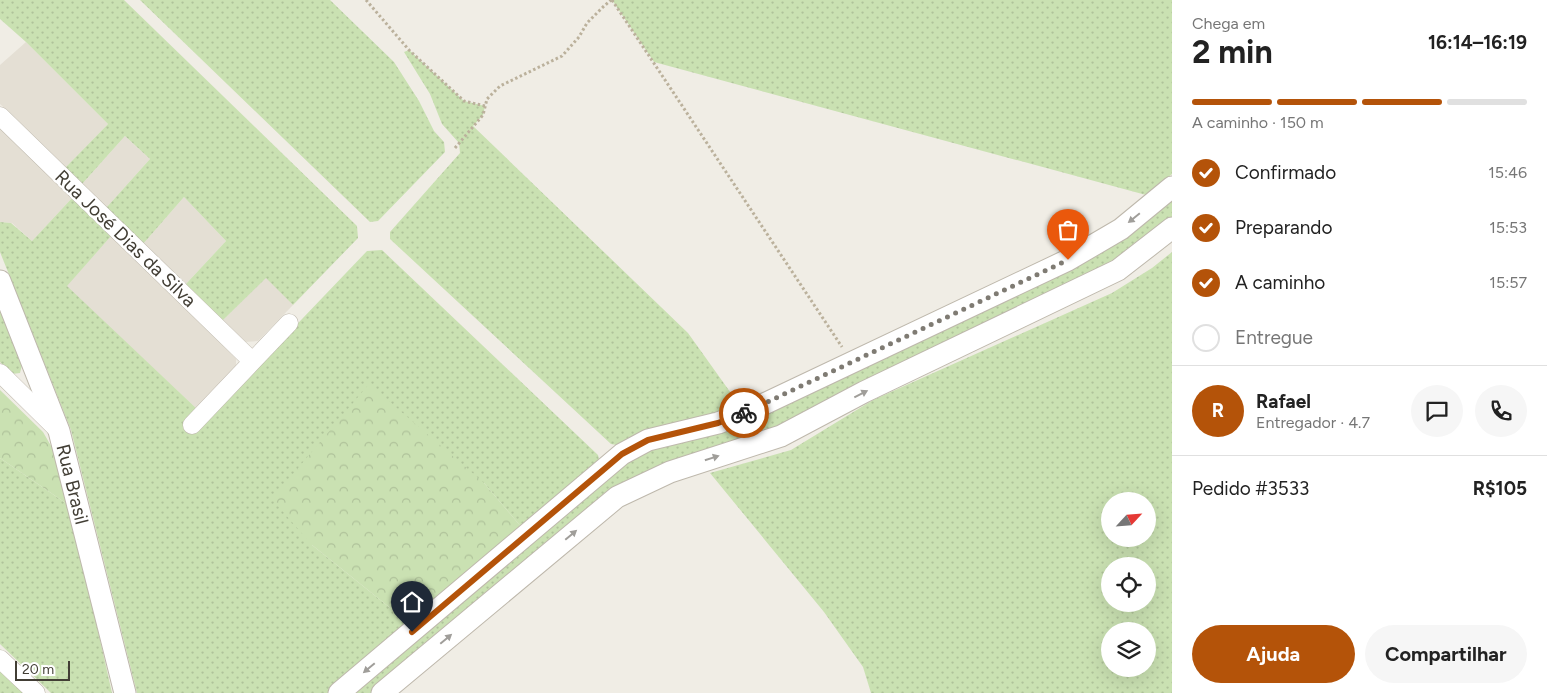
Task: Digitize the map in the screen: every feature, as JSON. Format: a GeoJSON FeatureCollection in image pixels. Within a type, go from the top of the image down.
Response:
{"type":"FeatureCollection","features":[{"type":"Feature","properties":{"kind":"street","name":"Rua José Dias da Silva"},"geometry":{"type":"LineString","coordinates":[[0,116],[252,361]]}},
{"type":"Feature","properties":{"kind":"street"},"geometry":{"type":"LineString","coordinates":[[339,693],[622,454],[648,440],[718,423],[743,414],[1068,260],[1121,229],[1172,188]]}},
{"type":"Feature","properties":{"kind":"street"},"geometry":{"type":"LineString","coordinates":[[382,693],[617,497],[670,472],[781,436],[864,392],[1118,270],[1172,228]]}},
{"type":"Feature","properties":{"kind":"street","name":"Rua Brasil"},"geometry":{"type":"LineString","coordinates":[[0,282],[59,431],[125,693]]}},
{"type":"Feature","properties":{"kind":"street"},"geometry":{"type":"LineString","coordinates":[[192,425],[289,323]]}},
{"type":"Feature","properties":{"kind":"street"},"geometry":{"type":"LineString","coordinates":[[0,373],[59,431]]}},
{"type":"Feature","properties":{"kind":"street"},"geometry":{"type":"LineString","coordinates":[[0,659],[36,693]]}},
{"type":"Feature","properties":{"kind":"path"},"geometry":{"type":"LineString","coordinates":[[366,0],[409,50],[464,101],[485,106]]}},
{"type":"Feature","properties":{"kind":"path"},"geometry":{"type":"LineString","coordinates":[[455,148],[483,115],[487,99],[500,86],[562,56],[579,37],[588,23],[612,0],[851,362]]}},
{"type":"Feature","properties":{"kind":"shaded area"},"geometry":{"type":"Polygon","coordinates":[[[26,42],[108,124],[65,168],[0,104],[0,65],[26,42]]]}},
{"type":"Feature","properties":{"kind":"shaded area"},"geometry":{"type":"Polygon","coordinates":[[[0,125],[73,197],[32,241],[12,223],[0,222],[0,125]]]}},
{"type":"Feature","properties":{"kind":"shaded area"},"geometry":{"type":"Polygon","coordinates":[[[125,136],[150,159],[106,208],[82,184],[125,136]]]}},
{"type":"Feature","properties":{"kind":"shaded area"},"geometry":{"type":"Polygon","coordinates":[[[184,197],[226,241],[185,285],[143,244],[184,197]]]}},
{"type":"Feature","properties":{"kind":"shaded area"},"geometry":{"type":"Polygon","coordinates":[[[112,235],[236,359],[236,368],[197,409],[66,286],[112,235]]]}},
{"type":"Feature","properties":{"kind":"shaded area"},"geometry":{"type":"Polygon","coordinates":[[[266,277],[293,305],[258,341],[244,342],[222,321],[266,277]]]}},
{"type":"Feature","properties":{"kind":"green space"},"geometry":{"type":"Polygon","coordinates":[[[0,0],[124,0],[357,226],[358,238],[293,305],[266,278],[222,321],[185,285],[226,241],[184,197],[143,244],[106,208],[150,159],[125,136],[82,184],[65,168],[108,124],[26,42],[0,19],[0,0]]]}},
{"type":"Feature","properties":{"kind":"green space"},"geometry":{"type":"Polygon","coordinates":[[[140,0],[330,0],[394,62],[419,101],[434,131],[444,142],[445,152],[378,221],[370,222],[140,0]]]}},
{"type":"Feature","properties":{"kind":"green space"},"geometry":{"type":"Polygon","coordinates":[[[612,0],[1172,0],[1172,174],[1146,195],[654,62],[612,0]]]}},
{"type":"Feature","properties":{"kind":"green space"},"geometry":{"type":"Polygon","coordinates":[[[409,50],[464,101],[485,106],[483,115],[473,126],[688,333],[738,403],[716,416],[622,446],[611,444],[390,239],[390,232],[460,153],[459,143],[442,124],[430,94],[404,52],[409,50]]]}},
{"type":"Feature","properties":{"kind":"green space"},"geometry":{"type":"Polygon","coordinates":[[[1172,196],[1172,217],[1113,264],[775,433],[667,467],[372,693],[348,693],[617,465],[652,444],[723,427],[1172,196]]]}},
{"type":"Feature","properties":{"kind":"green space"},"geometry":{"type":"Polygon","coordinates":[[[73,197],[112,235],[67,286],[197,409],[196,430],[367,251],[382,250],[598,455],[601,467],[523,529],[484,483],[312,545],[409,623],[328,693],[137,693],[71,430],[0,252],[0,222],[11,223],[32,241],[73,197]]]}},
{"type":"Feature","properties":{"kind":"green space"},"geometry":{"type":"Polygon","coordinates":[[[1172,252],[1172,693],[871,693],[863,667],[824,612],[710,473],[791,450],[873,400],[1112,293],[1152,268],[1172,252]]]}},
{"type":"Feature","properties":{"kind":"green space"},"geometry":{"type":"Polygon","coordinates":[[[0,310],[22,365],[20,373],[12,374],[0,362],[0,310]]]}},
{"type":"Feature","properties":{"kind":"green space"},"geometry":{"type":"Polygon","coordinates":[[[369,384],[484,483],[523,529],[409,623],[312,545],[272,499],[369,384]]]}},
{"type":"Feature","properties":{"kind":"green space"},"geometry":{"type":"Polygon","coordinates":[[[0,390],[43,432],[54,451],[70,506],[0,458],[0,390]]]}},
{"type":"Feature","properties":{"kind":"green space"},"geometry":{"type":"Polygon","coordinates":[[[0,458],[70,506],[112,693],[51,693],[0,644],[0,458]]]}},
{"type":"Feature","properties":{"kind":"green space"},"geometry":{"type":"Polygon","coordinates":[[[0,671],[23,693],[0,693],[0,671]]]}},
{"type":"Feature","properties":{"kind":"way so far"},"geometry":{"type":"LineString","coordinates":[[744,413],[1068,260]]}},
{"type":"Feature","properties":{"kind":"route"},"geometry":{"type":"LineString","coordinates":[[412,632],[622,454],[648,440],[718,423],[744,413]]}}]}
